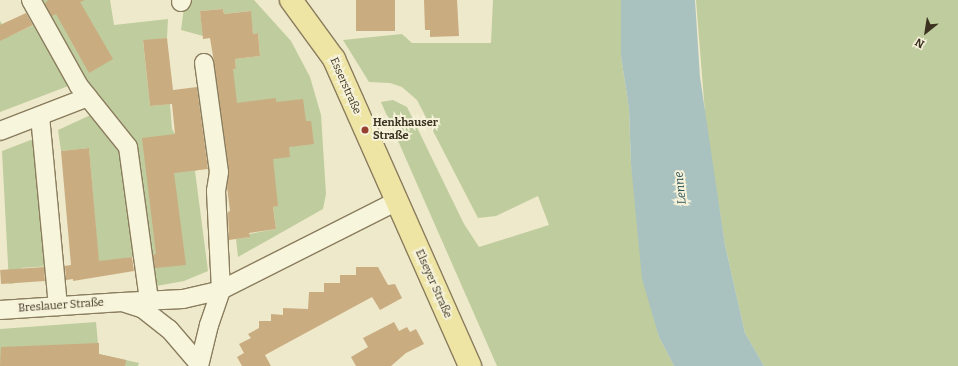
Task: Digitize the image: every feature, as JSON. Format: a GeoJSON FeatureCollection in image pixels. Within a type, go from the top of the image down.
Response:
{"type":"FeatureCollection","features":[{"type":"Feature","properties":{"kind":"main road","name":"Esserstraße"},"geometry":{"type":"LineString","coordinates":[[291,0],[334,58],[397,201]]}},
{"type":"Feature","properties":{"kind":"main road","name":"Elseyer Straße"},"geometry":{"type":"LineString","coordinates":[[397,201],[470,366]]}},
{"type":"Feature","properties":{"kind":"street"},"geometry":{"type":"LineString","coordinates":[[31,0],[79,86],[128,147],[149,301]]}},
{"type":"Feature","properties":{"kind":"street"},"geometry":{"type":"LineString","coordinates":[[199,365],[208,325],[221,290],[216,191],[219,172],[204,63]]}},
{"type":"Feature","properties":{"kind":"street"},"geometry":{"type":"LineString","coordinates":[[0,131],[88,97]]}},
{"type":"Feature","properties":{"kind":"street"},"geometry":{"type":"LineString","coordinates":[[40,116],[58,306]]}},
{"type":"Feature","properties":{"kind":"street"},"geometry":{"type":"LineString","coordinates":[[221,290],[397,201]]}},
{"type":"Feature","properties":{"kind":"street","name":"Breslauer Straße"},"geometry":{"type":"LineString","coordinates":[[0,310],[183,299],[221,290]]}},
{"type":"Feature","properties":{"kind":"street","name":"Breslauer Straße"},"geometry":{"type":"LineString","coordinates":[[122,302],[143,309],[169,329],[199,365]]}},
{"type":"Feature","properties":{"kind":"green space"},"geometry":{"type":"Polygon","coordinates":[[[34,0],[110,0],[114,25],[168,19],[167,38],[143,41],[150,106],[170,104],[172,129],[198,170],[195,171],[208,271],[184,281],[151,287],[136,171],[103,109],[34,0]]]}},
{"type":"Feature","properties":{"kind":"green space"},"geometry":{"type":"Polygon","coordinates":[[[185,0],[254,0],[291,41],[310,77],[321,115],[326,194],[323,209],[238,257],[236,239],[249,237],[249,234],[276,229],[273,207],[277,206],[250,187],[218,70],[236,69],[235,59],[260,56],[258,33],[253,34],[250,11],[224,14],[223,9],[200,11],[203,36],[181,30],[185,0]]]}},
{"type":"Feature","properties":{"kind":"green space"},"geometry":{"type":"Polygon","coordinates":[[[493,0],[621,0],[621,56],[629,109],[631,165],[659,337],[674,366],[497,366],[381,102],[393,100],[407,107],[464,224],[479,247],[549,225],[538,196],[496,216],[478,218],[417,100],[402,87],[390,83],[369,82],[343,40],[402,34],[412,43],[491,43],[493,0]]]}},
{"type":"Feature","properties":{"kind":"green space"},"geometry":{"type":"Polygon","coordinates":[[[696,0],[958,0],[958,366],[764,366],[745,333],[725,245],[706,125],[696,0]]]}},
{"type":"Feature","properties":{"kind":"green space"},"geometry":{"type":"Polygon","coordinates":[[[0,21],[10,36],[36,24],[71,85],[0,112],[0,21]]]}},
{"type":"Feature","properties":{"kind":"green space"},"geometry":{"type":"Polygon","coordinates":[[[95,113],[121,147],[140,256],[111,260],[99,268],[89,148],[61,151],[58,130],[95,113]]]}},
{"type":"Feature","properties":{"kind":"green space"},"geometry":{"type":"Polygon","coordinates":[[[36,138],[50,266],[21,268],[22,282],[9,284],[2,151],[36,138]]]}},
{"type":"Feature","properties":{"kind":"green space"},"geometry":{"type":"Polygon","coordinates":[[[96,322],[99,354],[139,363],[138,366],[0,366],[0,329],[96,322]]]}},
{"type":"Feature","properties":{"kind":"water","name":"Lenne"},"geometry":{"type":"Polygon","coordinates":[[[621,0],[695,0],[700,77],[725,245],[745,333],[764,366],[674,366],[659,337],[642,279],[631,165],[629,109],[621,56],[621,0]]]}},
{"type":"Feature","properties":{"kind":"building"},"geometry":{"type":"Polygon","coordinates":[[[48,0],[85,0],[80,2],[113,59],[89,73],[56,14],[52,16],[45,4],[48,0]]]}},
{"type":"Feature","properties":{"kind":"building"},"geometry":{"type":"Polygon","coordinates":[[[356,0],[395,0],[395,31],[356,31],[356,0]]]}},
{"type":"Feature","properties":{"kind":"building"},"geometry":{"type":"Polygon","coordinates":[[[424,0],[457,0],[459,36],[430,37],[430,30],[425,30],[424,0]]]}},
{"type":"Feature","properties":{"kind":"building"},"geometry":{"type":"Polygon","coordinates":[[[223,9],[224,14],[251,11],[253,34],[258,33],[260,56],[235,59],[236,69],[233,69],[237,103],[276,98],[276,102],[303,99],[306,121],[311,121],[314,144],[289,147],[290,157],[273,159],[278,206],[273,207],[276,229],[249,233],[250,237],[229,240],[228,212],[230,211],[227,187],[229,171],[210,38],[203,39],[200,11],[223,9]]]}},
{"type":"Feature","properties":{"kind":"building"},"geometry":{"type":"Polygon","coordinates":[[[26,13],[33,25],[0,41],[0,25],[26,13]]]}},
{"type":"Feature","properties":{"kind":"building"},"geometry":{"type":"Polygon","coordinates":[[[167,38],[173,90],[197,87],[208,169],[174,173],[186,265],[155,268],[153,255],[156,254],[142,138],[175,134],[172,104],[150,106],[143,40],[167,38]]]}},
{"type":"Feature","properties":{"kind":"building"},"geometry":{"type":"Polygon","coordinates":[[[89,148],[99,261],[132,257],[134,271],[73,281],[73,279],[66,280],[65,266],[71,265],[61,151],[89,148]]]}},
{"type":"Feature","properties":{"kind":"building"},"geometry":{"type":"Polygon","coordinates":[[[44,267],[45,281],[1,284],[0,270],[44,267]]]}},
{"type":"Feature","properties":{"kind":"building"},"geometry":{"type":"Polygon","coordinates":[[[356,267],[378,267],[388,285],[395,284],[402,298],[380,310],[372,297],[265,355],[271,366],[242,366],[237,357],[244,353],[239,344],[251,338],[248,334],[259,328],[259,321],[271,321],[271,314],[283,315],[283,308],[308,309],[309,292],[324,292],[324,283],[340,283],[340,275],[356,275],[356,267]]]}},
{"type":"Feature","properties":{"kind":"building"},"geometry":{"type":"Polygon","coordinates":[[[394,322],[399,331],[407,327],[410,332],[416,329],[424,344],[406,353],[391,366],[356,366],[351,357],[368,347],[363,338],[394,322]]]}},
{"type":"Feature","properties":{"kind":"building"},"geometry":{"type":"Polygon","coordinates":[[[99,343],[99,354],[126,360],[125,366],[0,366],[1,347],[99,343]]]}},
{"type":"Feature","properties":{"kind":"place","name":"Henkhauser Straße"},"geometry":{"type":"Point","coordinates":[365,130]}}]}
